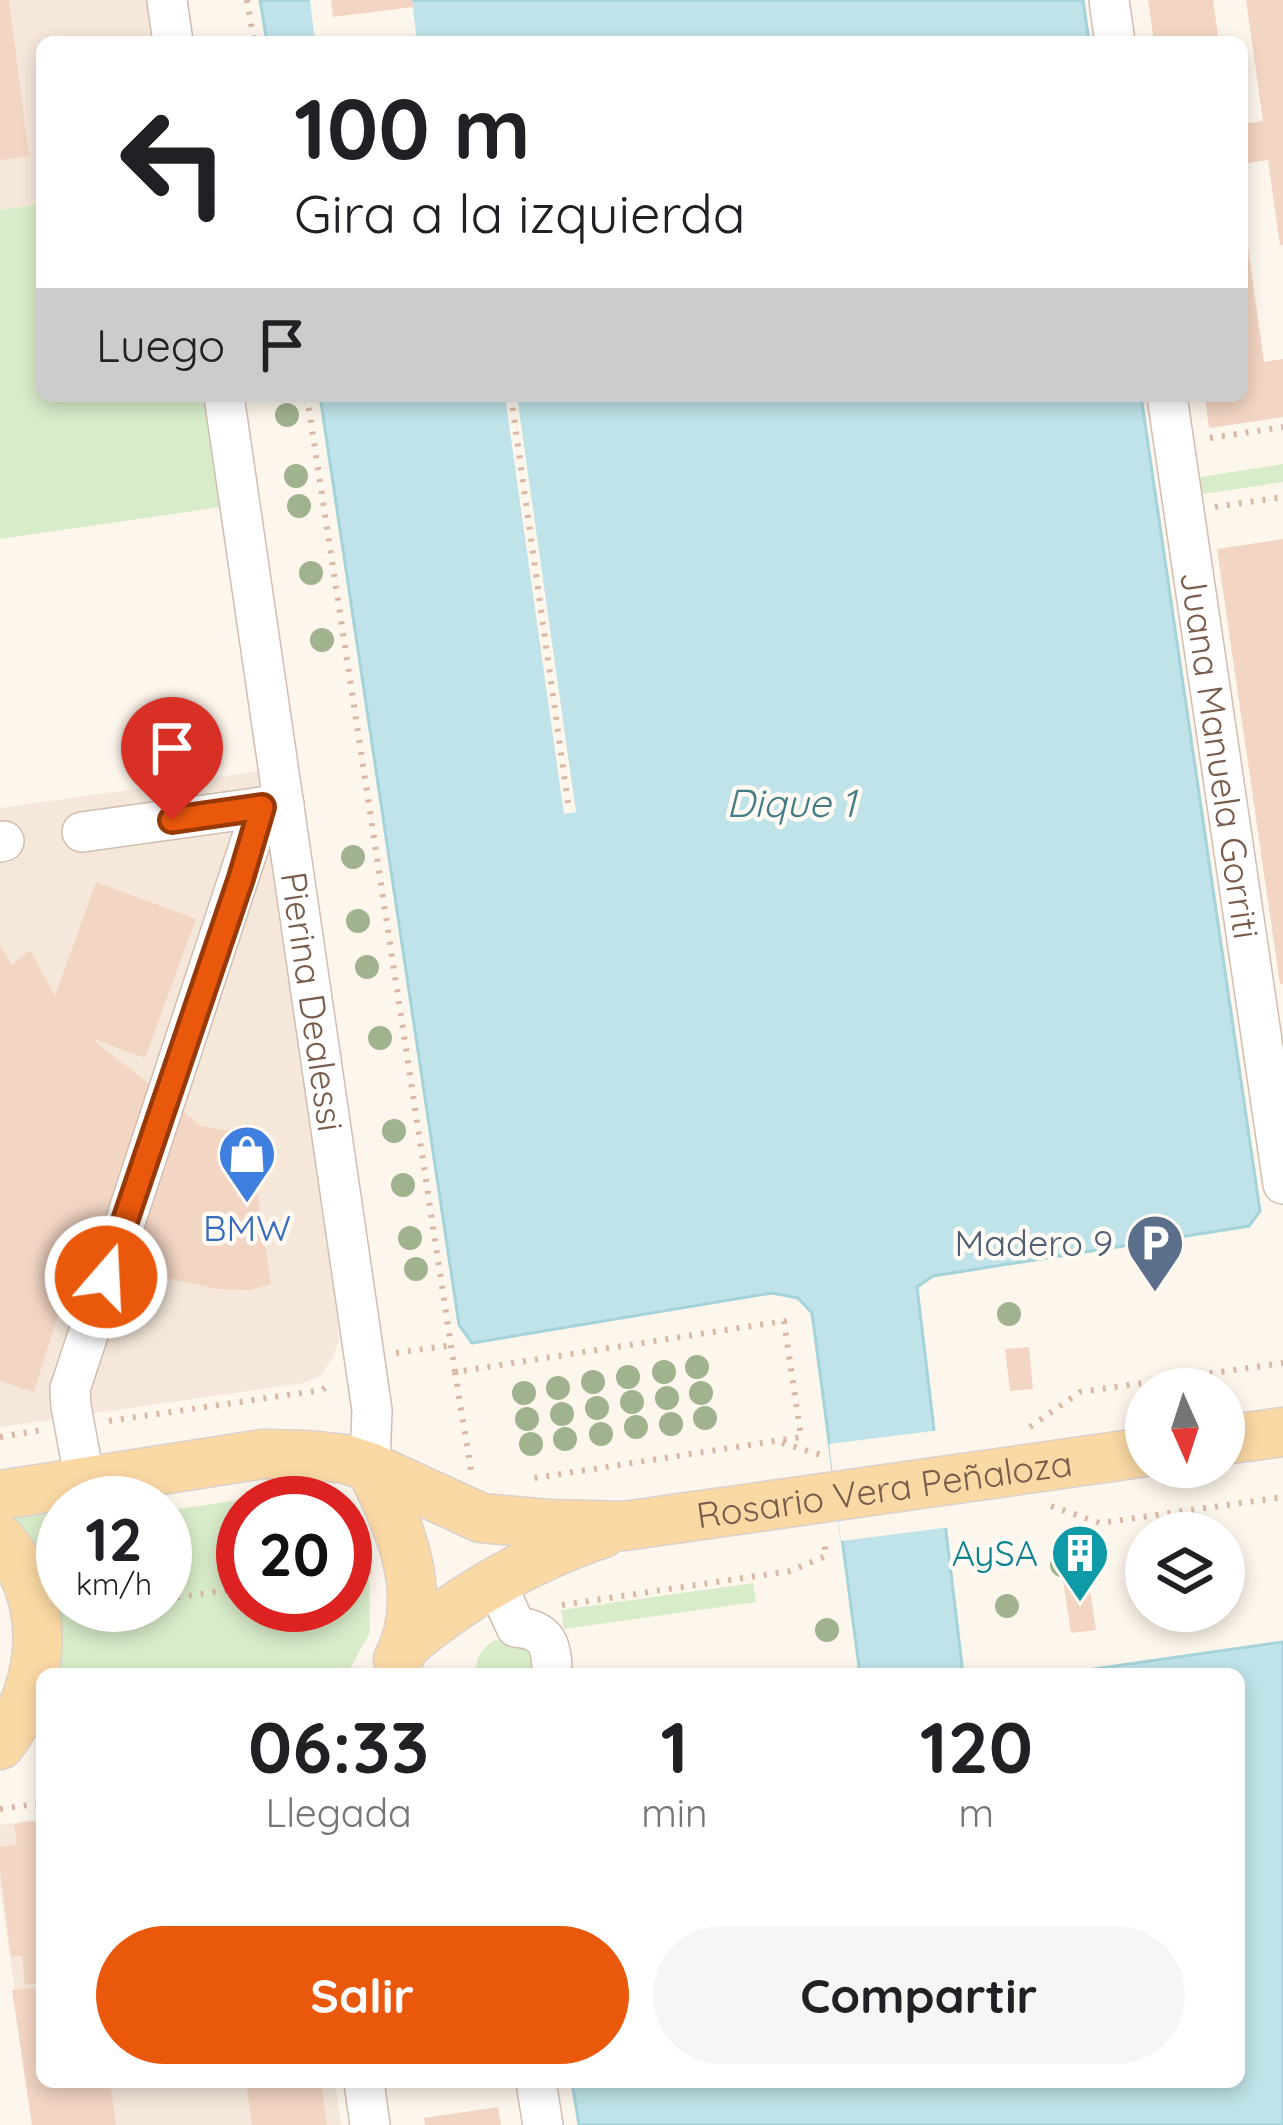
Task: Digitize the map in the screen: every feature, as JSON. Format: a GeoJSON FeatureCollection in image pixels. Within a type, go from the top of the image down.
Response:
{"type":"FeatureCollection","features":[{"type":"Feature","properties":{"kind":"main road"},"geometry":{"type":"LineString","coordinates":[[1245,1438],[1283,1432]]}},
{"type":"Feature","properties":{"kind":"main road","name":"Rosario Vera Peñaloza"},"geometry":{"type":"LineString","coordinates":[[123,1476],[263,1454],[326,1456],[370,1467],[481,1518],[624,1526],[1125,1455]]}},
{"type":"Feature","properties":{"kind":"main road"},"geometry":{"type":"LineString","coordinates":[[370,1467],[405,1547],[412,1598],[397,1660]]}},
{"type":"Feature","properties":{"kind":"main road","name":"Rosario Vera Peñaloza"},"geometry":{"type":"LineString","coordinates":[[0,1495],[36,1489]]}},
{"type":"Feature","properties":{"kind":"main road","name":"Rosario Vera Peñaloza"},"geometry":{"type":"LineString","coordinates":[[397,1660],[445,1612],[502,1597],[583,1540],[624,1526]]}},
{"type":"Feature","properties":{"kind":"main road"},"geometry":{"type":"LineString","coordinates":[[0,1539],[30,1590],[39,1644],[26,1702],[0,1744]]}},
{"type":"Feature","properties":{"kind":"main road"},"geometry":{"type":"LineString","coordinates":[[0,1757],[36,1752]]}},
{"type":"Feature","properties":{"kind":"street"},"geometry":{"type":"LineString","coordinates":[[166,0],[172,36]]}},
{"type":"Feature","properties":{"kind":"street"},"geometry":{"type":"LineString","coordinates":[[1109,0],[1114,36]]}},
{"type":"Feature","properties":{"kind":"street","name":"Pierina Dealessi"},"geometry":{"type":"LineString","coordinates":[[225,402],[273,805],[364,1358],[373,1424],[370,1467]]}},
{"type":"Feature","properties":{"kind":"street","name":"Juana Manuela Gorriti"},"geometry":{"type":"LineString","coordinates":[[1168,402],[1283,1184]]}},
{"type":"Feature","properties":{"kind":"street"},"geometry":{"type":"LineString","coordinates":[[82,832],[273,805]]}},
{"type":"Feature","properties":{"kind":"street"},"geometry":{"type":"LineString","coordinates":[[84,1476],[70,1389],[241,878],[273,805]]}},
{"type":"Feature","properties":{"kind":"street"},"geometry":{"type":"LineString","coordinates":[[502,1597],[516,1627],[534,1629],[545,1639],[552,1668]]}},
{"type":"Feature","properties":{"kind":"street"},"geometry":{"type":"LineString","coordinates":[[365,2088],[370,2125]]}},
{"type":"Feature","properties":{"kind":"street"},"geometry":{"type":"LineString","coordinates":[[537,2088],[543,2125]]}},
{"type":"Feature","properties":{"kind":"path"},"geometry":{"type":"LineString","coordinates":[[247,0],[253,36]]}},
{"type":"Feature","properties":{"kind":"path"},"geometry":{"type":"LineString","coordinates":[[309,402],[473,1487]]}},
{"type":"Feature","properties":{"kind":"path"},"geometry":{"type":"LineString","coordinates":[[512,402],[568,810]]}},
{"type":"Feature","properties":{"kind":"path"},"geometry":{"type":"LineString","coordinates":[[1174,444],[1283,427]]}},
{"type":"Feature","properties":{"kind":"path"},"geometry":{"type":"LineString","coordinates":[[1184,512],[1283,497]]}},
{"type":"Feature","properties":{"kind":"path"},"geometry":{"type":"LineString","coordinates":[[455,1372],[784,1321],[802,1437],[520,1480]]}},
{"type":"Feature","properties":{"kind":"path"},"geometry":{"type":"LineString","coordinates":[[0,1437],[322,1390],[364,1358],[452,1345]]}},
{"type":"Feature","properties":{"kind":"path"},"geometry":{"type":"LineString","coordinates":[[1283,1363],[1080,1392],[1038,1467],[1100,1523],[1283,1497]]}},
{"type":"Feature","properties":{"kind":"path"},"geometry":{"type":"LineString","coordinates":[[502,1597],[790,1571],[826,1556],[830,1495],[819,1455],[776,1441]]}},
{"type":"Feature","properties":{"kind":"path"},"geometry":{"type":"LineString","coordinates":[[0,1809],[36,1804]]}},
{"type":"Feature","properties":{"kind":"shaded area"},"geometry":{"type":"Polygon","coordinates":[[[0,0],[147,0],[152,36],[36,36],[36,205],[0,210],[0,0]]]}},
{"type":"Feature","properties":{"kind":"shaded area"},"geometry":{"type":"Polygon","coordinates":[[[261,771],[338,1323],[333,1357],[321,1375],[304,1383],[0,1427],[0,808],[261,771]]]}},
{"type":"Feature","properties":{"kind":"shaded area"},"geometry":{"type":"Polygon","coordinates":[[[36,1820],[36,2088],[336,2088],[341,2125],[34,2125],[0,1887],[0,1825],[36,1820]]]}},
{"type":"Feature","properties":{"kind":"green space"},"geometry":{"type":"Polygon","coordinates":[[[36,205],[36,402],[206,402],[221,507],[0,539],[0,210],[36,205]]]}},
{"type":"Feature","properties":{"kind":"green space"},"geometry":{"type":"Polygon","coordinates":[[[1283,464],[1283,482],[1197,495],[1194,478],[1283,464]]]}},
{"type":"Feature","properties":{"kind":"green space"},"geometry":{"type":"Polygon","coordinates":[[[216,1503],[216,1632],[370,1632],[351,1667],[54,1668],[60,1654],[57,1632],[192,1632],[192,1507],[216,1503]]]}},
{"type":"Feature","properties":{"kind":"green space"},"geometry":{"type":"Polygon","coordinates":[[[36,1508],[36,1551],[17,1539],[15,1521],[23,1510],[36,1508]]]}},
{"type":"Feature","properties":{"kind":"green space"},"geometry":{"type":"Polygon","coordinates":[[[753,1583],[756,1602],[564,1629],[561,1610],[753,1583]]]}},
{"type":"Feature","properties":{"kind":"green space"},"geometry":{"type":"Polygon","coordinates":[[[507,1637],[526,1642],[537,1668],[477,1668],[484,1649],[507,1637]]]}},
{"type":"Feature","properties":{"kind":"water"},"geometry":{"type":"Polygon","coordinates":[[[260,0],[1083,0],[1088,36],[266,36],[260,0]]]}},
{"type":"Feature","properties":{"kind":"water","name":"Dique 1"},"geometry":{"type":"Polygon","coordinates":[[[321,402],[1142,402],[1260,1211],[1249,1226],[933,1276],[917,1287],[962,1668],[859,1668],[812,1313],[798,1298],[772,1293],[472,1343],[459,1325],[321,402]]]}},
{"type":"Feature","properties":{"kind":"water"},"geometry":{"type":"Polygon","coordinates":[[[1283,1642],[1283,2125],[579,2125],[573,2088],[1245,2088],[1245,1668],[1101,1668],[1283,1642]]]}},
{"type":"Feature","properties":{"kind":"pier"},"geometry":{"type":"Polygon","coordinates":[[[310,0],[412,0],[416,36],[314,36],[310,0]]]}},
{"type":"Feature","properties":{"kind":"pier"},"geometry":{"type":"Polygon","coordinates":[[[506,402],[518,402],[576,812],[564,814],[506,402]]]}},
{"type":"Feature","properties":{"kind":"pier"},"geometry":{"type":"Polygon","coordinates":[[[941,1430],[951,1527],[841,1541],[829,1444],[941,1430]]]}},
{"type":"Feature","properties":{"kind":"building"},"geometry":{"type":"Polygon","coordinates":[[[0,0],[9,0],[29,156],[0,160],[0,0]]]}},
{"type":"Feature","properties":{"kind":"building"},"geometry":{"type":"Polygon","coordinates":[[[331,0],[412,0],[413,7],[333,17],[331,0]]]}},
{"type":"Feature","properties":{"kind":"building"},"geometry":{"type":"Polygon","coordinates":[[[1148,0],[1213,0],[1218,36],[1153,36],[1148,0]]]}},
{"type":"Feature","properties":{"kind":"building"},"geometry":{"type":"Polygon","coordinates":[[[1246,0],[1283,0],[1283,245],[1268,160],[1248,163],[1248,123],[1263,121],[1246,0]]]}},
{"type":"Feature","properties":{"kind":"building"},"geometry":{"type":"Polygon","coordinates":[[[1248,248],[1264,362],[1283,359],[1283,417],[1209,428],[1206,402],[1248,402],[1248,248]]]}},
{"type":"Feature","properties":{"kind":"building"},"geometry":{"type":"Polygon","coordinates":[[[1283,539],[1283,984],[1280,984],[1217,549],[1283,539]]]}},
{"type":"Feature","properties":{"kind":"building"},"geometry":{"type":"Polygon","coordinates":[[[96,882],[196,919],[145,1058],[91,1038],[201,1126],[248,1127],[271,1284],[249,1290],[218,1289],[161,1277],[101,1247],[78,1251],[34,1392],[0,1381],[0,946],[12,965],[30,950],[55,996],[96,882]],[[134,1146],[119,1170],[117,1196],[148,1205],[161,1182],[165,1157],[134,1146]]]}},
{"type":"Feature","properties":{"kind":"building"},"geometry":{"type":"Polygon","coordinates":[[[1029,1347],[1033,1389],[1010,1391],[1005,1349],[1029,1347]]]}},
{"type":"Feature","properties":{"kind":"building","name":"AySA"},"geometry":{"type":"Polygon","coordinates":[[[1088,1576],[1096,1630],[1071,1633],[1063,1579],[1088,1576]]]}},
{"type":"Feature","properties":{"kind":"building"},"geometry":{"type":"Polygon","coordinates":[[[36,1821],[36,1984],[25,1985],[22,1956],[11,1957],[0,1869],[0,1847],[17,1845],[14,1824],[36,1821]]]}},
{"type":"Feature","properties":{"kind":"building"},"geometry":{"type":"Polygon","coordinates":[[[36,1988],[36,2088],[111,2088],[116,2125],[32,2125],[12,1990],[36,1988]]]}},
{"type":"Feature","properties":{"kind":"building"},"geometry":{"type":"Polygon","coordinates":[[[247,2088],[322,2088],[327,2125],[252,2125],[247,2088]]]}},
{"type":"Feature","properties":{"kind":"building"},"geometry":{"type":"Polygon","coordinates":[[[498,2107],[501,2125],[425,2125],[424,2118],[498,2107]]]}},
{"type":"Feature","properties":{"kind":"place","name":"BMW"},"geometry":{"type":"Point","coordinates":[247,1205]}},
{"type":"Feature","properties":{"kind":"place","name":"Madero 9"},"geometry":{"type":"Point","coordinates":[1155,1294]}},
{"type":"Feature","properties":{"kind":"place","name":"AySA"},"geometry":{"type":"Point","coordinates":[1080,1604]}},
{"type":"Feature","properties":{"kind":"route"},"geometry":{"type":"LineString","coordinates":[[106,1277],[262,807],[172,820]]}}]}
